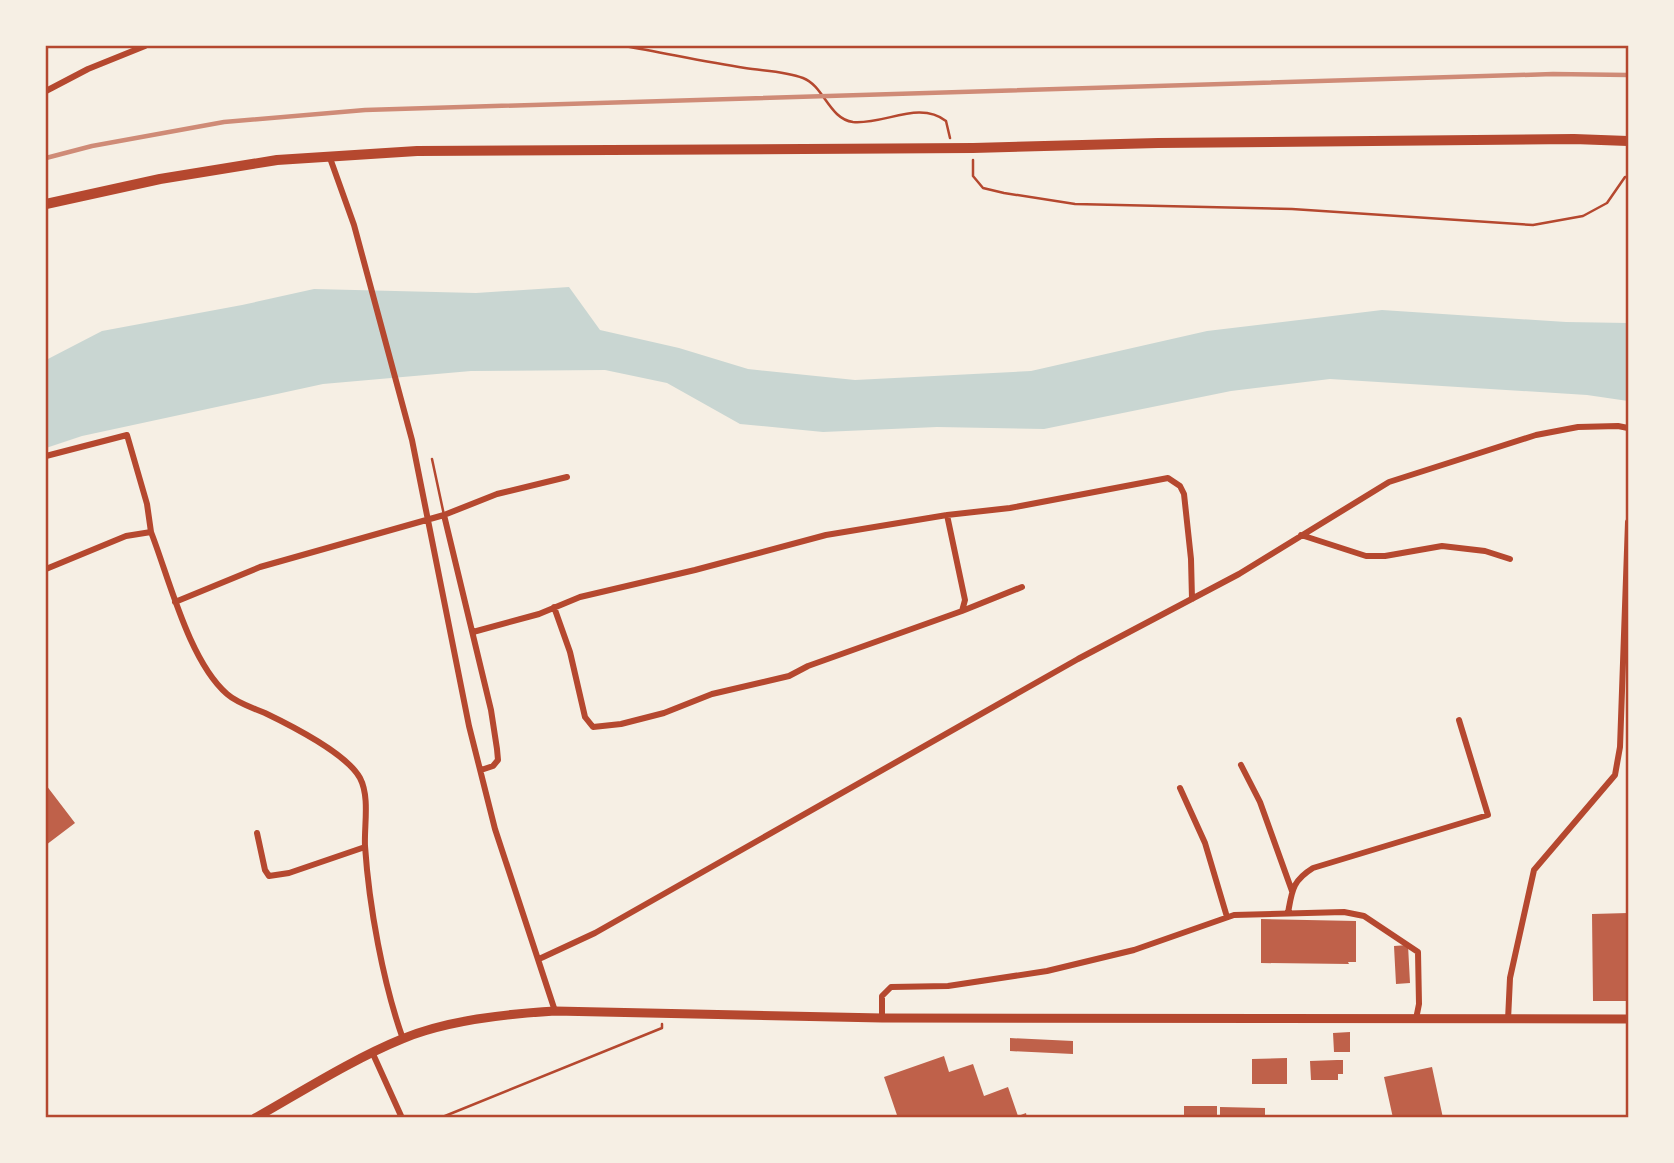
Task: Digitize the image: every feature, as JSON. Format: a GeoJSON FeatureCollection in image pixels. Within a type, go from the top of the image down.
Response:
{"type":"FeatureCollection","features":[{"type":"Feature","properties":{"kind":"highway"},"geometry":{"type":"LineString","coordinates":[[46,204],[160,179],[277,160],[417,151],[973,148],[1158,143],[1574,139],[1629,141]]}},
{"type":"Feature","properties":{"kind":"main road"},"geometry":{"type":"LineString","coordinates":[[255,1118],[403,1039],[461,1023],[524,1013],[882,1018],[1629,1019]]}},
{"type":"Feature","properties":{"kind":"street"},"geometry":{"type":"LineString","coordinates":[[46,91],[88,69],[145,46]]}},
{"type":"Feature","properties":{"kind":"street"},"geometry":{"type":"LineString","coordinates":[[330,158],[354,225],[412,440],[469,726],[495,829],[555,1012]]}},
{"type":"Feature","properties":{"kind":"street"},"geometry":{"type":"LineString","coordinates":[[539,959],[595,933],[1078,659],[1239,574],[1390,482],[1536,435],[1578,427],[1629,428]]}},
{"type":"Feature","properties":{"kind":"street"},"geometry":{"type":"LineString","coordinates":[[46,456],[127,435],[147,504],[151,532],[175,602],[211,676],[228,695],[296,727],[349,765],[358,775],[364,786],[365,847],[379,944],[403,1039]]}},
{"type":"Feature","properties":{"kind":"street"},"geometry":{"type":"LineString","coordinates":[[175,602],[260,567],[444,515],[497,494],[568,478]]}},
{"type":"Feature","properties":{"kind":"street"},"geometry":{"type":"LineString","coordinates":[[473,632],[580,597],[826,535],[947,515],[1010,508],[1168,478],[1180,486],[1184,494],[1192,599]]}},
{"type":"Feature","properties":{"kind":"street"},"geometry":{"type":"LineString","coordinates":[[444,515],[491,710],[497,749],[498,760],[493,766],[481,771]]}},
{"type":"Feature","properties":{"kind":"street"},"geometry":{"type":"LineString","coordinates":[[947,515],[965,600],[962,611]]}},
{"type":"Feature","properties":{"kind":"street"},"geometry":{"type":"LineString","coordinates":[[1508,1020],[1510,978],[1534,870],[1615,775],[1620,747],[1629,522]]}},
{"type":"Feature","properties":{"kind":"street"},"geometry":{"type":"LineString","coordinates":[[46,569],[126,536],[151,532]]}},
{"type":"Feature","properties":{"kind":"street"},"geometry":{"type":"LineString","coordinates":[[1301,535],[1366,556],[1385,556],[1442,546],[1485,551],[1510,559]]}},
{"type":"Feature","properties":{"kind":"street"},"geometry":{"type":"LineString","coordinates":[[554,607],[570,652],[585,718],[593,727],[621,724],[664,713],[712,694],[789,676],[808,666],[1022,587]]}},
{"type":"Feature","properties":{"kind":"street"},"geometry":{"type":"LineString","coordinates":[[1288,913],[1298,877],[1312,868],[1488,815],[1459,720]]}},
{"type":"Feature","properties":{"kind":"street"},"geometry":{"type":"LineString","coordinates":[[1241,765],[1260,802],[1292,891]]}},
{"type":"Feature","properties":{"kind":"street"},"geometry":{"type":"LineString","coordinates":[[1180,788],[1205,843],[1227,917]]}},
{"type":"Feature","properties":{"kind":"street"},"geometry":{"type":"LineString","coordinates":[[257,833],[265,870],[269,876],[289,873],[365,847]]}},
{"type":"Feature","properties":{"kind":"street"},"geometry":{"type":"LineString","coordinates":[[882,1018],[882,996],[891,987],[948,986],[1048,971],[1134,950],[1234,915],[1344,912],[1364,916],[1418,952],[1419,1004],[1416,1019]]}},
{"type":"Feature","properties":{"kind":"street"},"geometry":{"type":"LineString","coordinates":[[373,1054],[402,1118]]}},
{"type":"Feature","properties":{"kind":"lane"},"geometry":{"type":"LineString","coordinates":[[432,459],[444,515]]}},
{"type":"Feature","properties":{"kind":"path"},"geometry":{"type":"LineString","coordinates":[[624,46],[807,79],[842,119],[856,122],[928,112],[946,121],[951,148]]}},
{"type":"Feature","properties":{"kind":"path"},"geometry":{"type":"LineString","coordinates":[[973,148],[973,176],[983,188],[1004,194],[1075,204],[1292,209],[1532,225],[1583,216],[1606,203],[1625,177],[1629,177]]}},
{"type":"Feature","properties":{"kind":"path"},"geometry":{"type":"LineString","coordinates":[[440,1118],[662,1028],[662,1014]]}},
{"type":"Feature","properties":{"kind":"shaded area"},"geometry":{"type":"Polygon","coordinates":[[[569,287],[600,330],[679,348],[748,369],[855,380],[1031,371],[1207,331],[1382,310],[1566,322],[1628,323],[1628,401],[1587,395],[1330,379],[1231,391],[1044,429],[937,427],[823,432],[740,424],[667,383],[605,370],[471,371],[323,384],[82,436],[46,448],[46,360],[102,331],[314,289],[476,293],[569,287]]]}},
{"type":"Feature","properties":{"kind":"building"},"geometry":{"type":"Polygon","coordinates":[[[46,785],[75,823],[46,845],[46,785]]]}},
{"type":"Feature","properties":{"kind":"building"},"geometry":{"type":"Polygon","coordinates":[[[1628,913],[1628,1001],[1593,1001],[1592,914],[1628,913]]]}},
{"type":"Feature","properties":{"kind":"building"},"geometry":{"type":"Polygon","coordinates":[[[1261,919],[1356,921],[1356,962],[1261,963],[1261,919]]]}},
{"type":"Feature","properties":{"kind":"building"},"geometry":{"type":"Polygon","coordinates":[[[1408,945],[1410,983],[1396,984],[1394,946],[1408,945]]]}},
{"type":"Feature","properties":{"kind":"building"},"geometry":{"type":"Polygon","coordinates":[[[1350,1032],[1350,1052],[1334,1052],[1333,1033],[1350,1032]]]}},
{"type":"Feature","properties":{"kind":"building"},"geometry":{"type":"Polygon","coordinates":[[[1010,1038],[1073,1041],[1073,1054],[1010,1051],[1010,1038]]]}},
{"type":"Feature","properties":{"kind":"building"},"geometry":{"type":"Polygon","coordinates":[[[944,1056],[949,1072],[973,1064],[984,1096],[1008,1087],[1018,1116],[1026,1113],[1027,1118],[898,1118],[884,1077],[944,1056]]]}},
{"type":"Feature","properties":{"kind":"building"},"geometry":{"type":"Polygon","coordinates":[[[1287,1058],[1287,1084],[1252,1084],[1252,1059],[1287,1058]]]}},
{"type":"Feature","properties":{"kind":"building"},"geometry":{"type":"Polygon","coordinates":[[[1343,1060],[1343,1074],[1338,1074],[1338,1080],[1311,1080],[1310,1061],[1343,1060]]]}},
{"type":"Feature","properties":{"kind":"building"},"geometry":{"type":"Polygon","coordinates":[[[1432,1067],[1443,1118],[1393,1118],[1384,1077],[1432,1067]]]}},
{"type":"Feature","properties":{"kind":"building"},"geometry":{"type":"Polygon","coordinates":[[[1184,1106],[1217,1106],[1217,1118],[1184,1118],[1184,1106]]]}},
{"type":"Feature","properties":{"kind":"building"},"geometry":{"type":"Polygon","coordinates":[[[1220,1107],[1265,1108],[1265,1118],[1220,1118],[1220,1107]]]}},
{"type":"Feature","properties":{"kind":"railway"},"geometry":{"type":"LineString","coordinates":[[46,158],[92,146],[224,122],[365,110],[1553,74],[1628,75]]}}]}
